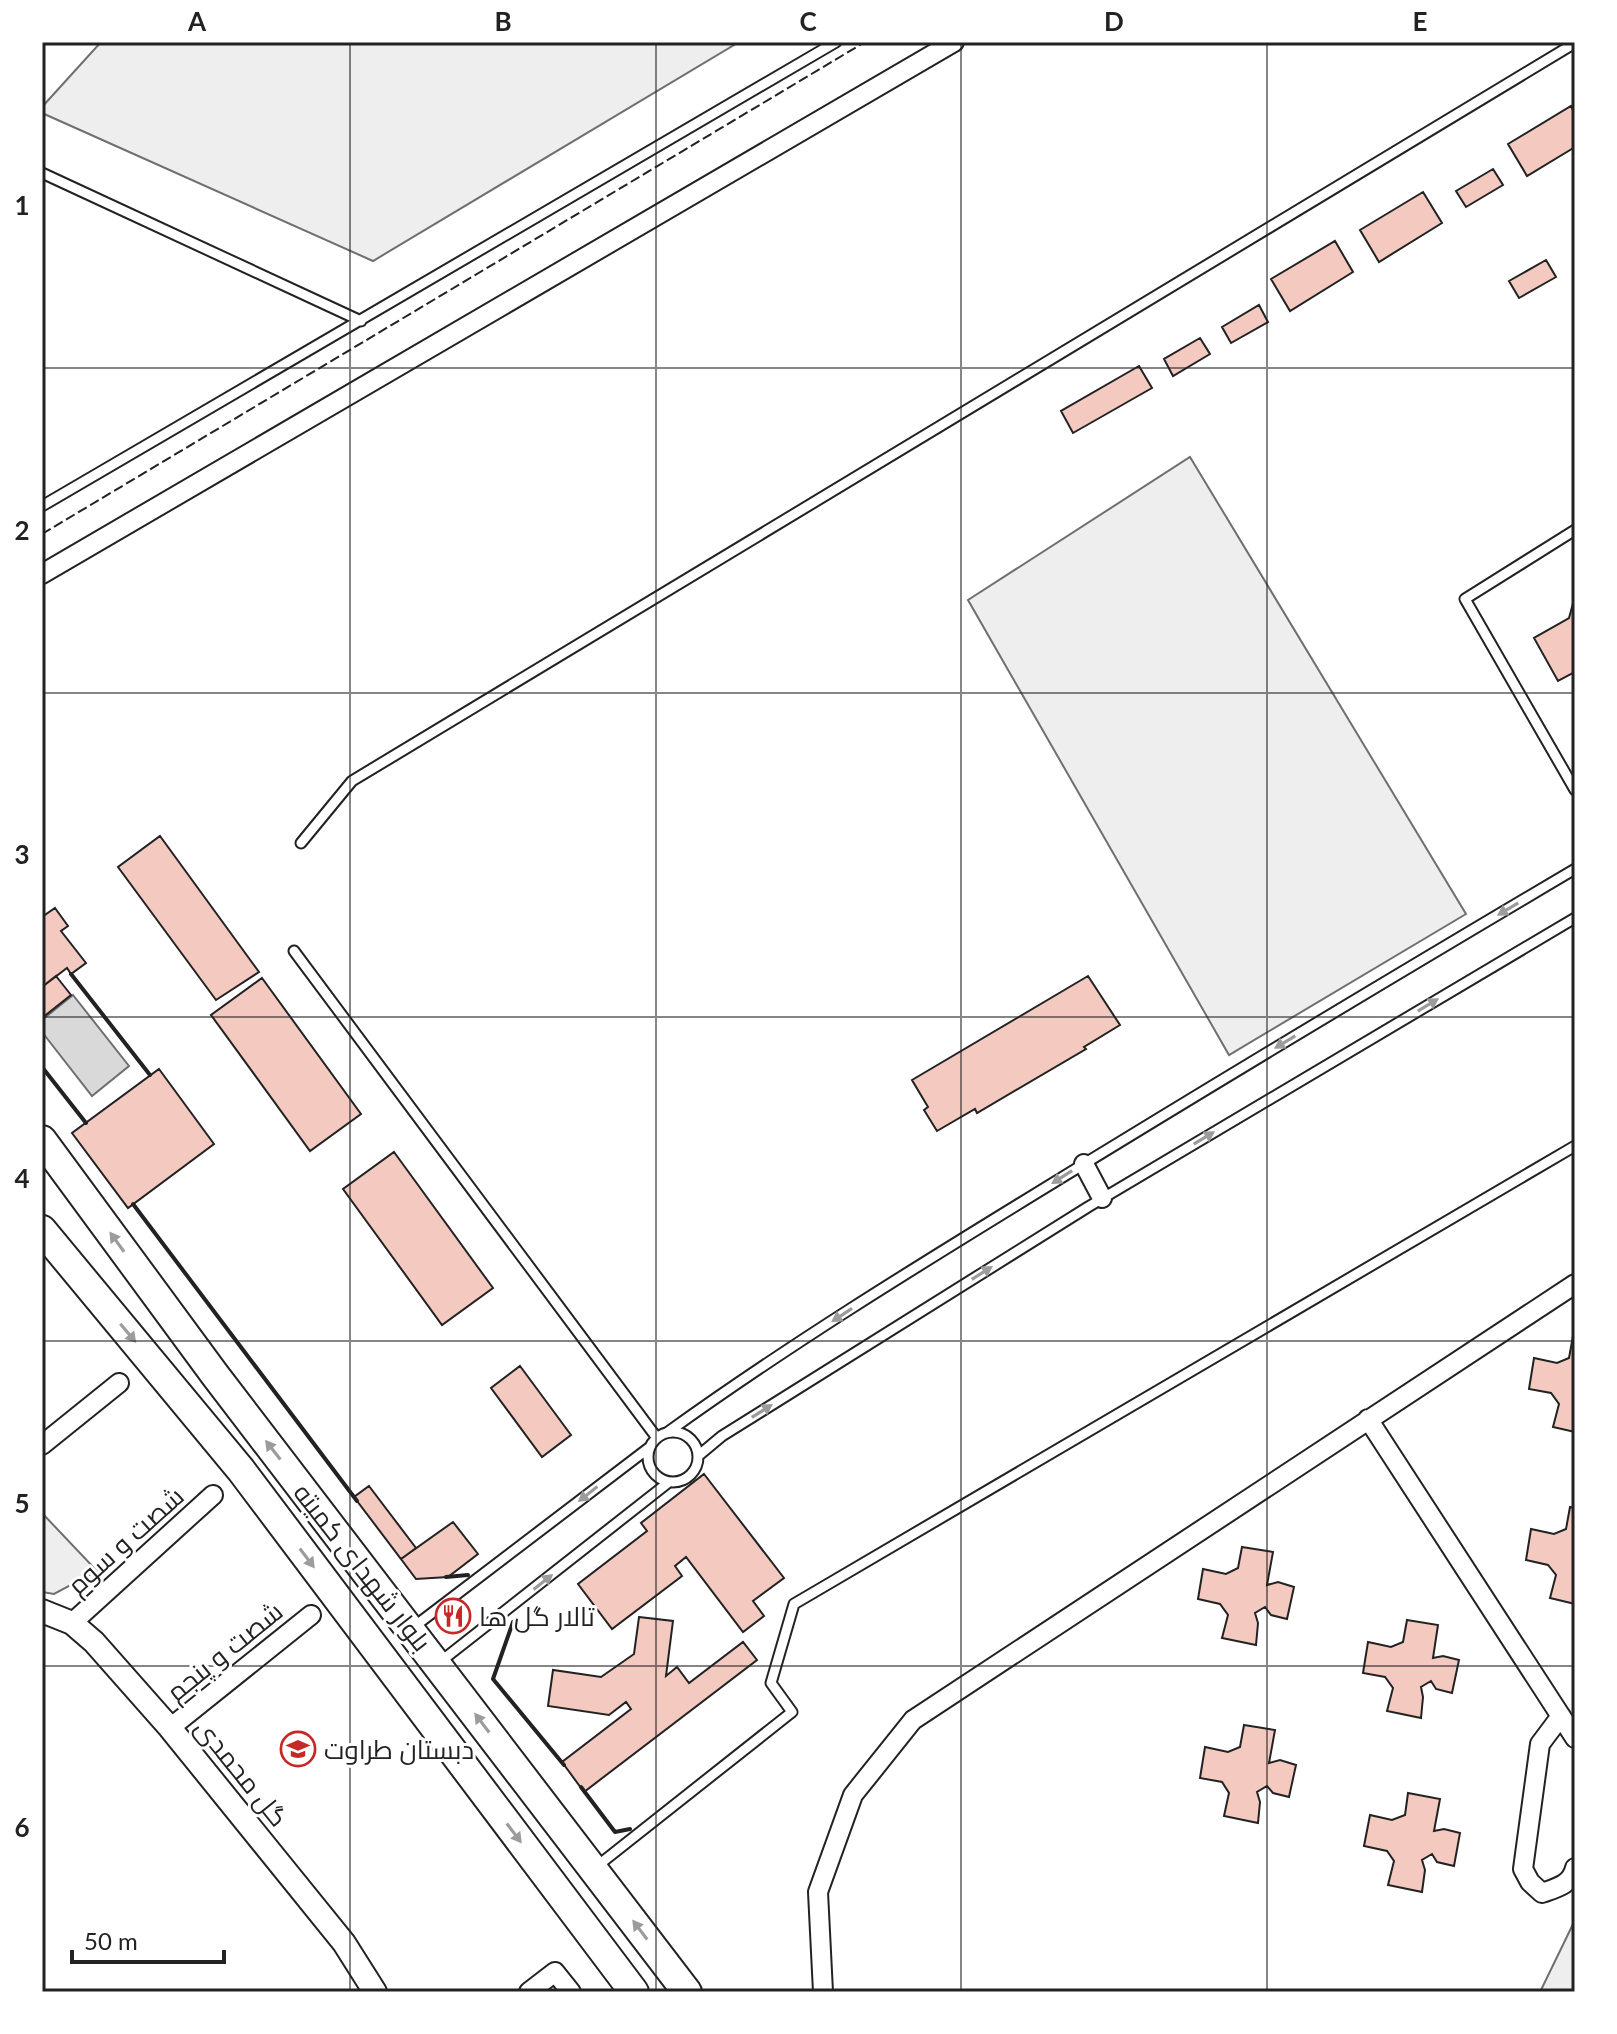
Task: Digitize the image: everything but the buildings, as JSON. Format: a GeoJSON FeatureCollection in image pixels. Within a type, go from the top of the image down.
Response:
{"type":"FeatureCollection","features":[{"type":"Feature","properties":{"kind":"main road","name":"بلوار شهدای کمیته"},"geometry":{"type":"LineString","coordinates":[[42,1140],[215,1375],[687,1992]]}},
{"type":"Feature","properties":{"kind":"main road","name":"بلوار شهدای کمیته"},"geometry":{"type":"LineString","coordinates":[[47,1238],[241,1470],[634,1992]]}},
{"type":"Feature","properties":{"kind":"street"},"geometry":{"type":"LineString","coordinates":[[42,574],[954,42]]}},
{"type":"Feature","properties":{"kind":"street"},"geometry":{"type":"LineString","coordinates":[[1084,1164],[1102,1198]]}},
{"type":"Feature","properties":{"kind":"street"},"geometry":{"type":"LineString","coordinates":[[823,1992],[818,1892],[853,1795],[913,1720],[1575,1284]]}},
{"type":"Feature","properties":{"kind":"street"},"geometry":{"type":"LineString","coordinates":[[42,1445],[119,1383]]}},
{"type":"Feature","properties":{"kind":"street"},"geometry":{"type":"LineString","coordinates":[[1368,1419],[1575,1738]]}},
{"type":"Feature","properties":{"kind":"street","name":"شصت و سوم"},"geometry":{"type":"LineString","coordinates":[[72,1623],[213,1495]]}},
{"type":"Feature","properties":{"kind":"street","name":"گل محمدی"},"geometry":{"type":"LineString","coordinates":[[42,1611],[72,1623],[94,1642],[170,1728],[344,1943],[375,1992]]}},
{"type":"Feature","properties":{"kind":"street","name":"شصت و پنجم"},"geometry":{"type":"LineString","coordinates":[[170,1728],[311,1615]]}},
{"type":"Feature","properties":{"kind":"street"},"geometry":{"type":"LineString","coordinates":[[1561,1716],[1540,1744],[1523,1869],[1530,1882],[1542,1893],[1561,1887],[1573,1877],[1575,1868]]}},
{"type":"Feature","properties":{"kind":"street"},"geometry":{"type":"LineString","coordinates":[[529,1992],[555,1972],[571,1992]]}},
{"type":"Feature","properties":{"kind":"lane"},"geometry":{"type":"LineString","coordinates":[[42,506],[836,42]]}},
{"type":"Feature","properties":{"kind":"lane"},"geometry":{"type":"LineString","coordinates":[[301,843],[352,781],[1575,43]]}},
{"type":"Feature","properties":{"kind":"lane"},"geometry":{"type":"LineString","coordinates":[[42,173],[361,321]]}},
{"type":"Feature","properties":{"kind":"lane"},"geometry":{"type":"LineString","coordinates":[[1575,530],[1465,599],[1575,790]]}},
{"type":"Feature","properties":{"kind":"lane"},"geometry":{"type":"LineString","coordinates":[[411,1629],[650,1447],[657,1438],[908,1272],[1575,869]]}},
{"type":"Feature","properties":{"kind":"lane"},"geometry":{"type":"LineString","coordinates":[[698,1456],[722,1436],[1102,1198],[1575,918]]}},
{"type":"Feature","properties":{"kind":"lane"},"geometry":{"type":"LineString","coordinates":[[294,951],[657,1438]]}},
{"type":"Feature","properties":{"kind":"lane"},"geometry":{"type":"LineString","coordinates":[[593,1869],[792,1712],[771,1683],[794,1604],[1575,1146]]}},
{"type":"Feature","properties":{"kind":"lane"},"geometry":{"type":"LineString","coordinates":[[437,1664],[669,1482],[686,1478],[697,1465],[698,1456],[692,1440],[678,1432],[668,1432]]}},
{"type":"Feature","properties":{"kind":"lane"},"geometry":{"type":"LineString","coordinates":[[650,1447],[648,1462],[651,1469],[669,1482]]}},
{"type":"Feature","properties":{"kind":"shaded area"},"geometry":{"type":"Polygon","coordinates":[[[101,42],[739,42],[373,261],[42,113],[42,107],[101,42]]]}},
{"type":"Feature","properties":{"kind":"shaded area"},"geometry":{"type":"Polygon","coordinates":[[[1190,457],[1466,914],[1229,1055],[968,600],[1190,457]]]}},
{"type":"Feature","properties":{"kind":"shaded area"},"geometry":{"type":"Polygon","coordinates":[[[73,995],[129,1066],[92,1096],[42,1032],[42,1020],[73,995]]]}},
{"type":"Feature","properties":{"kind":"shaded area"},"geometry":{"type":"Polygon","coordinates":[[[42,1513],[97,1571],[54,1594],[42,1592],[42,1513]]]}},
{"type":"Feature","properties":{"kind":"shaded area"},"geometry":{"type":"Polygon","coordinates":[[[1575,1920],[1575,1992],[1540,1992],[1575,1920]]]}},
{"type":"Feature","properties":{"kind":"fence"},"geometry":{"type":"LineString","coordinates":[[42,534],[865,42]]}},
{"type":"Feature","properties":{"kind":"wall"},"geometry":{"type":"LineString","coordinates":[[71,974],[150,1075]]}},
{"type":"Feature","properties":{"kind":"wall"},"geometry":{"type":"LineString","coordinates":[[42,1067],[86,1123]]}},
{"type":"Feature","properties":{"kind":"wall"},"geometry":{"type":"LineString","coordinates":[[133,1204],[357,1501]]}},
{"type":"Feature","properties":{"kind":"wall"},"geometry":{"type":"LineString","coordinates":[[446,1577],[468,1575]]}},
{"type":"Feature","properties":{"kind":"wall"},"geometry":{"type":"LineString","coordinates":[[513,1622],[493,1679],[564,1765]]}},
{"type":"Feature","properties":{"kind":"wall"},"geometry":{"type":"LineString","coordinates":[[581,1787],[615,1832],[630,1829]]}},
{"type":"Feature","properties":{"kind":"place","name":"تالار گل ها"},"geometry":{"type":"Point","coordinates":[453,1616]}},
{"type":"Feature","properties":{"kind":"place","name":"دبستان طراوت"},"geometry":{"type":"Point","coordinates":[298,1749]}}]}
